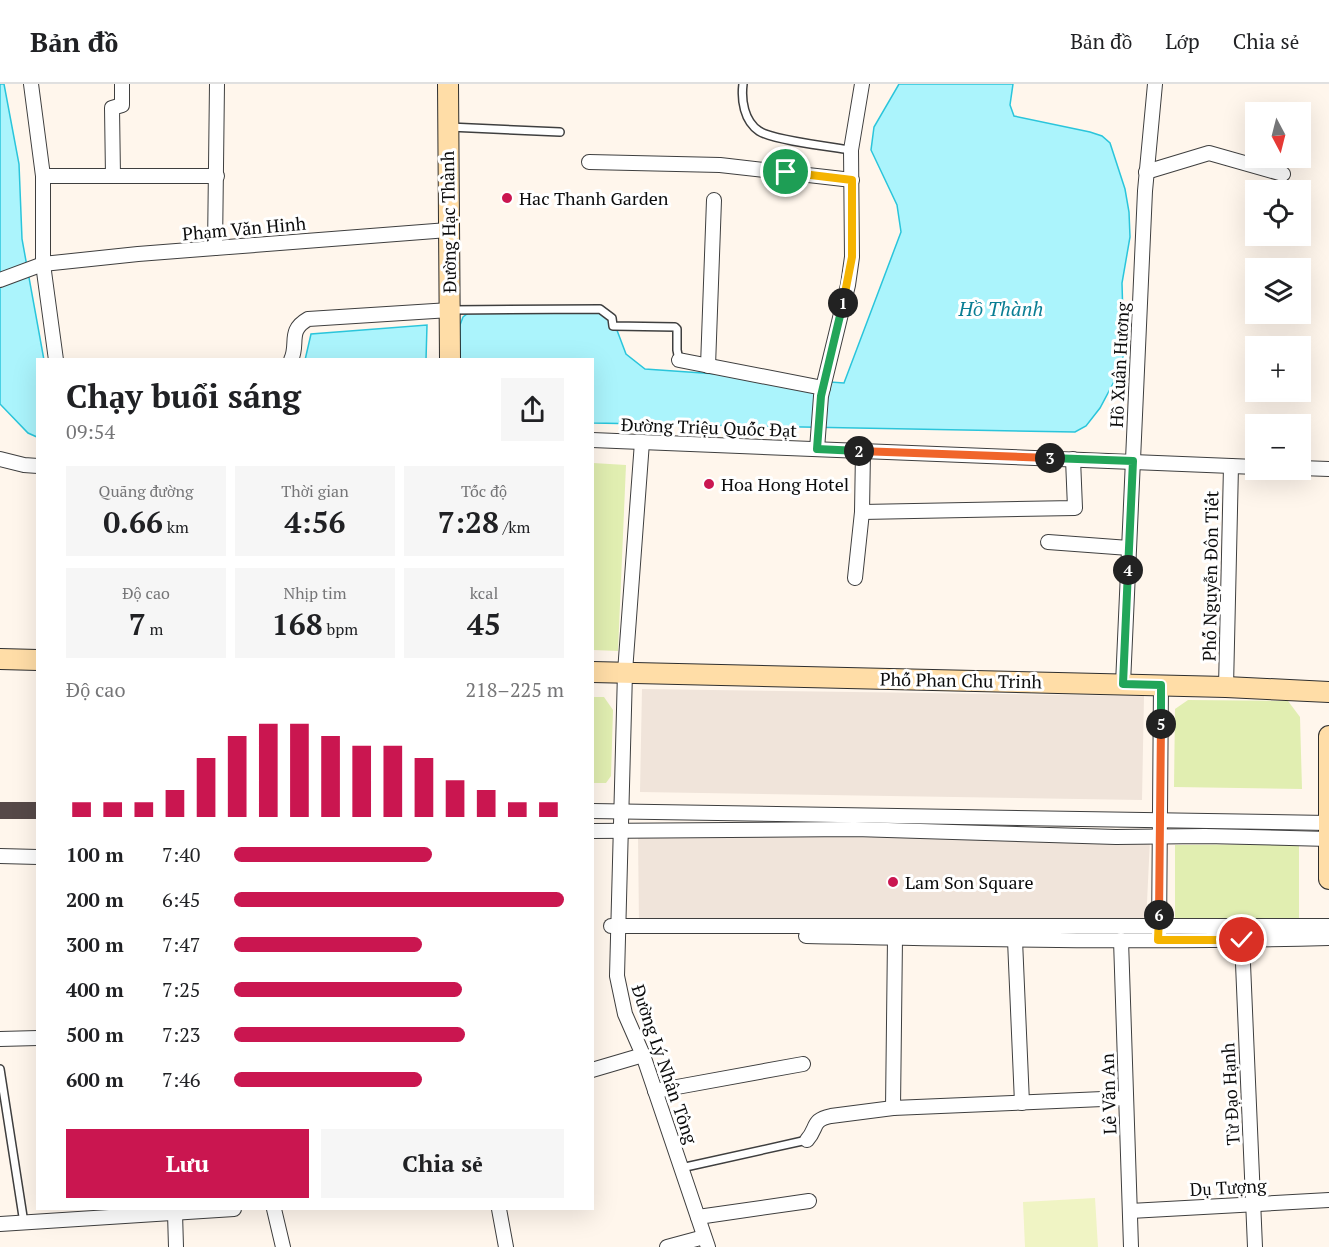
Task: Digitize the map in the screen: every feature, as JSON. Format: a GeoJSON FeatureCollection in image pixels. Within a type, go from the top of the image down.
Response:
{"type":"FeatureCollection","features":[{"type":"Feature","properties":{"kind":"street"},"geometry":{"type":"LineString","coordinates":[[31,84],[43,176],[43,264],[56,358]]}},
{"type":"Feature","properties":{"kind":"street"},"geometry":{"type":"LineString","coordinates":[[112,176],[112,108],[122,105],[122,84]]}},
{"type":"Feature","properties":{"kind":"street"},"geometry":{"type":"LineString","coordinates":[[215,248],[217,84]]}},
{"type":"Feature","properties":{"kind":"street","name":"Đường Hạc Thành"},"geometry":{"type":"LineString","coordinates":[[447,84],[450,358]]}},
{"type":"Feature","properties":{"kind":"street"},"geometry":{"type":"LineString","coordinates":[[817,442],[822,392],[848,285],[852,257],[851,150],[862,84]]}},
{"type":"Feature","properties":{"kind":"street","name":"Hồ Xuân Hương"},"geometry":{"type":"LineString","coordinates":[[1123,684],[1146,172],[1155,84]]}},
{"type":"Feature","properties":{"kind":"street"},"geometry":{"type":"LineString","coordinates":[[1146,172],[1209,153],[1283,174]]}},
{"type":"Feature","properties":{"kind":"street"},"geometry":{"type":"LineString","coordinates":[[589,162],[720,165],[852,180]]}},
{"type":"Feature","properties":{"kind":"street"},"geometry":{"type":"LineString","coordinates":[[43,176],[217,176]]}},
{"type":"Feature","properties":{"kind":"street"},"geometry":{"type":"LineString","coordinates":[[708,366],[714,200]]}},
{"type":"Feature","properties":{"kind":"street","name":"Phạm Văn Hinh"},"geometry":{"type":"LineString","coordinates":[[0,280],[43,264],[448,230]]}},
{"type":"Feature","properties":{"kind":"street"},"geometry":{"type":"LineString","coordinates":[[292,358],[294,334],[300,324],[308,319],[450,310]]}},
{"type":"Feature","properties":{"kind":"street"},"geometry":{"type":"LineString","coordinates":[[679,360],[822,392]]}},
{"type":"Feature","properties":{"kind":"street","name":"Đường Triệu Quốc Đạt"},"geometry":{"type":"LineString","coordinates":[[594,440],[817,442],[863,451],[1245,467]]}},
{"type":"Feature","properties":{"kind":"street","name":"Đường Lý Nhân Tông"},"geometry":{"type":"LineString","coordinates":[[642,442],[625,672],[622,831],[616,928],[617,976],[625,1014],[643,1055],[706,1242]]}},
{"type":"Feature","properties":{"kind":"street"},"geometry":{"type":"LineString","coordinates":[[855,578],[862,512],[863,451]]}},
{"type":"Feature","properties":{"kind":"street"},"geometry":{"type":"LineString","coordinates":[[0,459],[36,466]]}},
{"type":"Feature","properties":{"kind":"street"},"geometry":{"type":"LineString","coordinates":[[862,512],[1075,508],[1074,459]]}},
{"type":"Feature","properties":{"kind":"street","name":"Phố Nguyễn Đôn Tiết"},"geometry":{"type":"LineString","coordinates":[[1226,687],[1231,466]]}},
{"type":"Feature","properties":{"kind":"street"},"geometry":{"type":"LineString","coordinates":[[1311,468],[1329,469]]}},
{"type":"Feature","properties":{"kind":"street"},"geometry":{"type":"LineString","coordinates":[[1048,542],[1129,548]]}},
{"type":"Feature","properties":{"kind":"street"},"geometry":{"type":"LineString","coordinates":[[0,660],[36,660]]}},
{"type":"Feature","properties":{"kind":"street","name":"Phố Phan Chu Trinh"},"geometry":{"type":"LineString","coordinates":[[594,672],[1161,685],[1329,692]]}},
{"type":"Feature","properties":{"kind":"street"},"geometry":{"type":"LineString","coordinates":[[1159,934],[1161,685]]}},
{"type":"Feature","properties":{"kind":"street"},"geometry":{"type":"LineString","coordinates":[[1329,736],[1329,879]]}},
{"type":"Feature","properties":{"kind":"street"},"geometry":{"type":"LineString","coordinates":[[594,811],[1160,820],[1328,831]]}},
{"type":"Feature","properties":{"kind":"street"},"geometry":{"type":"LineString","coordinates":[[594,831],[855,830],[1160,837],[1328,831]]}},
{"type":"Feature","properties":{"kind":"street"},"geometry":{"type":"LineString","coordinates":[[0,856],[36,857]]}},
{"type":"Feature","properties":{"kind":"street"},"geometry":{"type":"LineString","coordinates":[[616,928],[1159,934],[1329,926]]}},
{"type":"Feature","properties":{"kind":"street"},"geometry":{"type":"LineString","coordinates":[[616,928],[1015,940],[1121,940],[1159,934],[1242,940],[1329,938]]}},
{"type":"Feature","properties":{"kind":"street"},"geometry":{"type":"LineString","coordinates":[[893,1108],[895,938]]}},
{"type":"Feature","properties":{"kind":"street"},"geometry":{"type":"LineString","coordinates":[[1015,940],[1022,1103]]}},
{"type":"Feature","properties":{"kind":"street","name":"Lê Văn An"},"geometry":{"type":"LineString","coordinates":[[1121,940],[1131,1247]]}},
{"type":"Feature","properties":{"kind":"street","name":"Từ Đạo Hạnh"},"geometry":{"type":"LineString","coordinates":[[1242,940],[1255,1247]]}},
{"type":"Feature","properties":{"kind":"street"},"geometry":{"type":"LineString","coordinates":[[0,1039],[36,1038]]}},
{"type":"Feature","properties":{"kind":"street"},"geometry":{"type":"LineString","coordinates":[[594,1069],[643,1055]]}},
{"type":"Feature","properties":{"kind":"street"},"geometry":{"type":"LineString","coordinates":[[655,1091],[803,1064]]}},
{"type":"Feature","properties":{"kind":"street"},"geometry":{"type":"LineString","coordinates":[[807,1140],[812,1134],[815,1123],[821,1118],[893,1108],[1126,1098]]}},
{"type":"Feature","properties":{"kind":"street","name":"Dụ Tượng"},"geometry":{"type":"LineString","coordinates":[[1130,1211],[1329,1200]]}},
{"type":"Feature","properties":{"kind":"street"},"geometry":{"type":"LineString","coordinates":[[698,1217],[809,1201]]}},
{"type":"Feature","properties":{"kind":"street"},"geometry":{"type":"LineString","coordinates":[[0,1224],[219,1210]]}},
{"type":"Feature","properties":{"kind":"street"},"geometry":{"type":"LineString","coordinates":[[274,1210],[283,1247]]}},
{"type":"Feature","properties":{"kind":"street"},"geometry":{"type":"LineString","coordinates":[[499,1210],[506,1247]]}},
{"type":"Feature","properties":{"kind":"street"},"geometry":{"type":"LineString","coordinates":[[175,1213],[176,1247]]}},
{"type":"Feature","properties":{"kind":"street"},"geometry":{"type":"LineString","coordinates":[[667,1247],[706,1242]]}},
{"type":"Feature","properties":{"kind":"lane"},"geometry":{"type":"LineString","coordinates":[[743,84],[744,108],[756,129],[772,136],[851,150]]}},
{"type":"Feature","properties":{"kind":"lane"},"geometry":{"type":"LineString","coordinates":[[447,127],[560,132]]}},
{"type":"Feature","properties":{"kind":"lane"},"geometry":{"type":"LineString","coordinates":[[450,310],[600,309],[612,318],[614,326],[675,327],[679,360]]}},
{"type":"Feature","properties":{"kind":"lane"},"geometry":{"type":"LineString","coordinates":[[0,1069],[24,1223]]}},
{"type":"Feature","properties":{"kind":"lane"},"geometry":{"type":"LineString","coordinates":[[681,1168],[807,1140]]}},
{"type":"Feature","properties":{"kind":"green space"},"geometry":{"type":"Polygon","coordinates":[[[594,463],[626,465],[618,651],[594,650],[594,463]]]}},
{"type":"Feature","properties":{"kind":"green space"},"geometry":{"type":"Polygon","coordinates":[[[594,697],[604,697],[613,710],[611,776],[606,783],[594,783],[594,697]]]}},
{"type":"Feature","properties":{"kind":"green space"},"geometry":{"type":"Polygon","coordinates":[[[1188,700],[1288,701],[1300,717],[1302,789],[1174,787],[1175,709],[1188,700]]]}},
{"type":"Feature","properties":{"kind":"green space"},"geometry":{"type":"Polygon","coordinates":[[[1299,844],[1299,923],[1175,923],[1175,845],[1299,844]]]}},
{"type":"Feature","properties":{"kind":"green space"},"geometry":{"type":"Polygon","coordinates":[[[1095,1198],[1098,1247],[1025,1247],[1023,1202],[1095,1198]]]}},
{"type":"Feature","properties":{"kind":"shaded area"},"geometry":{"type":"Polygon","coordinates":[[[642,689],[1144,696],[1142,800],[640,792],[642,689]]]}},
{"type":"Feature","properties":{"kind":"shaded area","name":"Lam Son Square"},"geometry":{"type":"Polygon","coordinates":[[[638,835],[1150,840],[1146,923],[639,924],[638,835]]]}},
{"type":"Feature","properties":{"kind":"water"},"geometry":{"type":"Polygon","coordinates":[[[0,84],[4,84],[19,164],[22,239],[44,358],[36,358],[36,437],[28,433],[0,404],[0,84]]]}},
{"type":"Feature","properties":{"kind":"water","name":"Hồ Thành"},"geometry":{"type":"Polygon","coordinates":[[[899,84],[1013,84],[1010,105],[1014,116],[1090,132],[1102,136],[1110,143],[1125,189],[1129,212],[1130,237],[1122,283],[1124,354],[1117,376],[1100,408],[1086,426],[1075,432],[594,423],[594,358],[460,358],[460,325],[463,317],[471,311],[597,311],[612,317],[626,354],[645,369],[844,383],[901,232],[897,205],[871,150],[874,127],[899,84]]]}},
{"type":"Feature","properties":{"kind":"water"},"geometry":{"type":"Polygon","coordinates":[[[427,325],[426,358],[305,358],[311,334],[427,325]]]}},
{"type":"Feature","properties":{"kind":"building"},"geometry":{"type":"Polygon","coordinates":[[[0,802],[36,802],[36,819],[0,819],[0,802]]]}},
{"type":"Feature","properties":{"kind":"place","name":"Hac Thanh Garden"},"geometry":{"type":"Point","coordinates":[507,198]}},
{"type":"Feature","properties":{"kind":"place","name":"Hoa Hong Hotel"},"geometry":{"type":"Point","coordinates":[709,484]}},
{"type":"Feature","properties":{"kind":"place","name":"Lam Son Square"},"geometry":{"type":"Point","coordinates":[893,882]}},
{"type":"Feature","properties":{"kind":"route"},"geometry":{"type":"LineString","coordinates":[[786,172],[852,180],[852,257],[848,285],[821,396],[817,449],[1133,461],[1123,684],[1161,685],[1158,940],[1242,940]]}}]}
